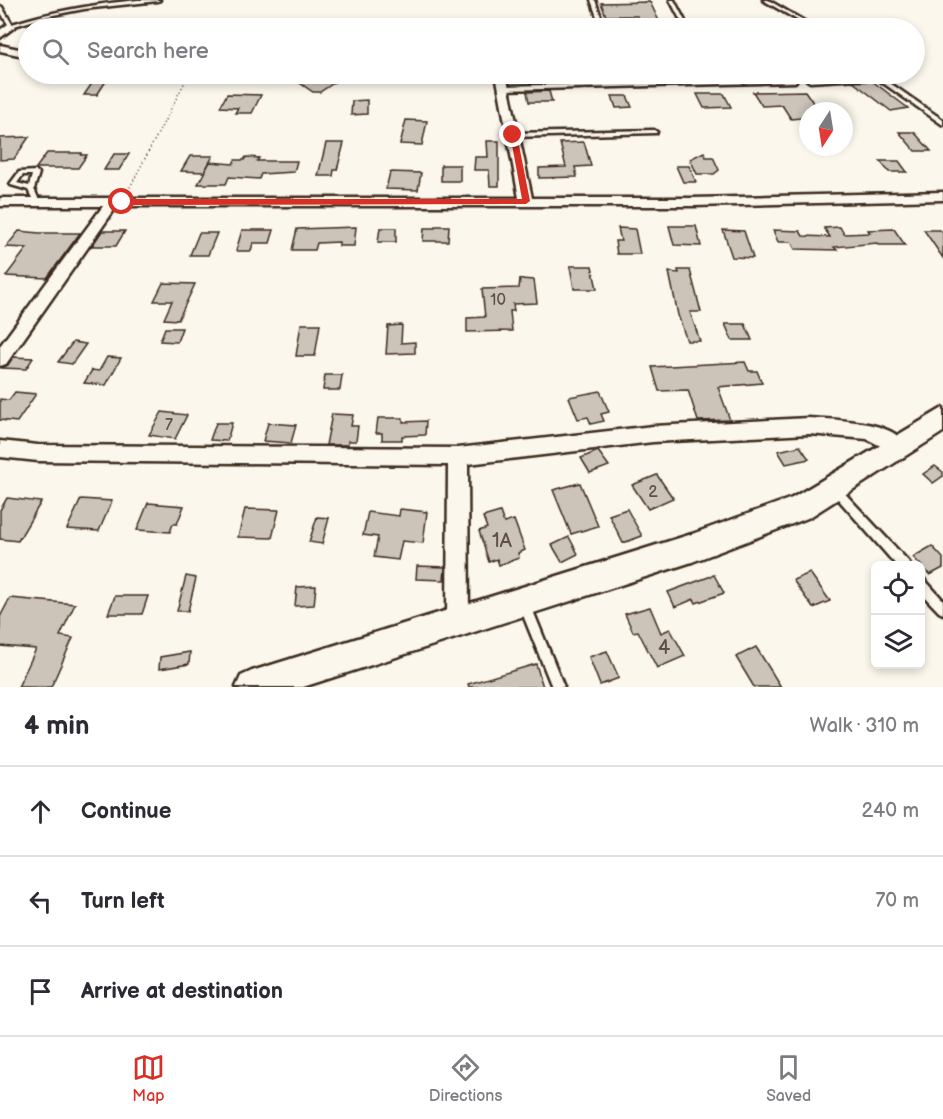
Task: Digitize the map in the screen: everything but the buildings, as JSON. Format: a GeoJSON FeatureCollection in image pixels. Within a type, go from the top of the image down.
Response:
{"type":"FeatureCollection","features":[{"type":"Feature","properties":{"kind":"street"},"geometry":{"type":"LineString","coordinates":[[0,35],[11,26]]}},
{"type":"Feature","properties":{"kind":"street"},"geometry":{"type":"LineString","coordinates":[[0,48],[18,52]]}},
{"type":"Feature","properties":{"kind":"street"},"geometry":{"type":"LineString","coordinates":[[503,84],[526,201]]}},
{"type":"Feature","properties":{"kind":"street"},"geometry":{"type":"LineString","coordinates":[[0,202],[32,196],[117,202],[743,201],[943,196]]}},
{"type":"Feature","properties":{"kind":"street"},"geometry":{"type":"LineString","coordinates":[[0,359],[117,202]]}},
{"type":"Feature","properties":{"kind":"street"},"geometry":{"type":"LineString","coordinates":[[252,687],[692,548],[800,508],[943,419]]}},
{"type":"Feature","properties":{"kind":"street"},"geometry":{"type":"LineString","coordinates":[[0,449],[38,453],[458,457],[653,434],[809,426],[870,431],[898,447]]}},
{"type":"Feature","properties":{"kind":"street"},"geometry":{"type":"LineString","coordinates":[[458,457],[458,621]]}},
{"type":"Feature","properties":{"kind":"lane"},"geometry":{"type":"LineString","coordinates":[[34,18],[87,6],[158,0]]}},
{"type":"Feature","properties":{"kind":"lane"},"geometry":{"type":"LineString","coordinates":[[593,0],[599,18]]}},
{"type":"Feature","properties":{"kind":"lane"},"geometry":{"type":"LineString","coordinates":[[672,0],[681,18]]}},
{"type":"Feature","properties":{"kind":"lane"},"geometry":{"type":"LineString","coordinates":[[765,0],[796,18]]}},
{"type":"Feature","properties":{"kind":"lane"},"geometry":{"type":"LineString","coordinates":[[0,7],[11,26],[18,24]]}},
{"type":"Feature","properties":{"kind":"lane"},"geometry":{"type":"LineString","coordinates":[[504,88],[669,84]]}},
{"type":"Feature","properties":{"kind":"lane"},"geometry":{"type":"LineString","coordinates":[[888,84],[943,123]]}},
{"type":"Feature","properties":{"kind":"lane"},"geometry":{"type":"LineString","coordinates":[[513,135],[654,132]]}},
{"type":"Feature","properties":{"kind":"lane"},"geometry":{"type":"LineString","coordinates":[[834,488],[900,561]]}},
{"type":"Feature","properties":{"kind":"lane"},"geometry":{"type":"LineString","coordinates":[[925,588],[943,608]]}},
{"type":"Feature","properties":{"kind":"lane"},"geometry":{"type":"LineString","coordinates":[[524,602],[558,687]]}},
{"type":"Feature","properties":{"kind":"path"},"geometry":{"type":"LineString","coordinates":[[117,202],[183,84]]}},
{"type":"Feature","properties":{"kind":"route"},"geometry":{"type":"LineString","coordinates":[[122,202],[526,201],[513,135]]}}]}
